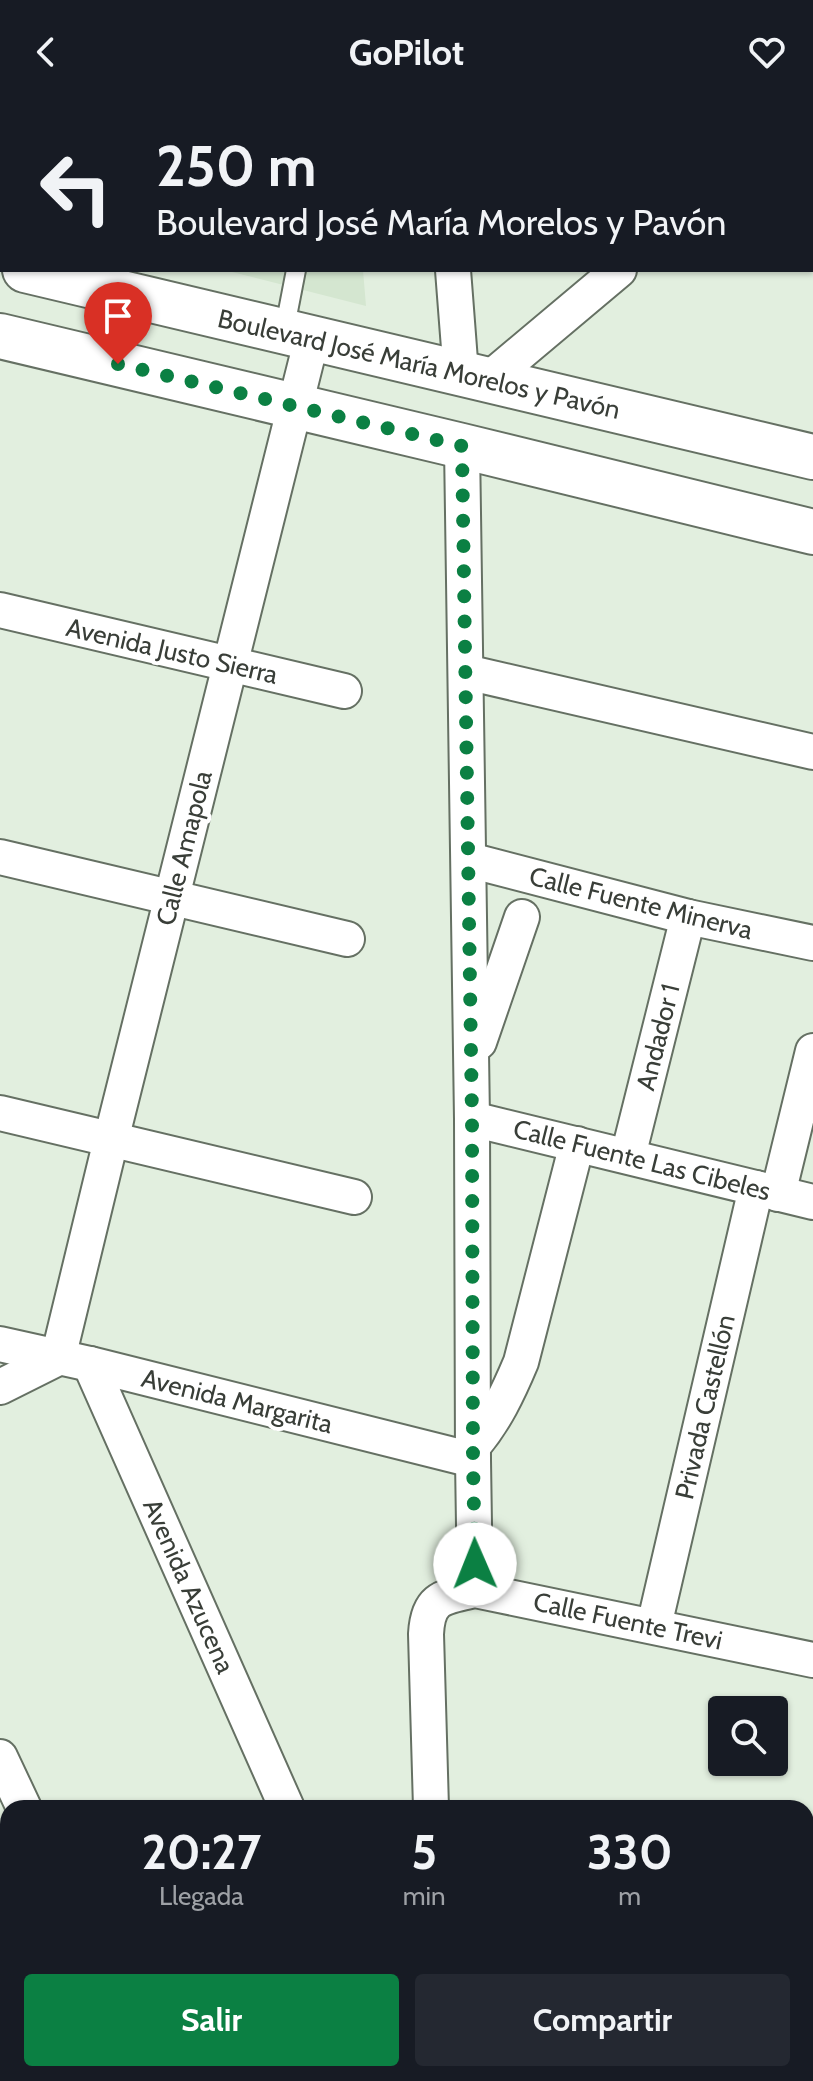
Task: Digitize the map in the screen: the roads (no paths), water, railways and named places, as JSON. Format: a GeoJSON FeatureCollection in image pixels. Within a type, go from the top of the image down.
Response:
{"type":"FeatureCollection","features":[{"type":"Feature","properties":{"kind":"main road","name":"Boulevard José María Morelos y Pavón"},"geometry":{"type":"LineString","coordinates":[[33,272],[813,457]]}},
{"type":"Feature","properties":{"kind":"main road"},"geometry":{"type":"LineString","coordinates":[[0,336],[813,532]]}},
{"type":"Feature","properties":{"kind":"street"},"geometry":{"type":"LineString","coordinates":[[453,272],[474,377],[616,272]]}},
{"type":"Feature","properties":{"kind":"street","name":"Calle Amapola"},"geometry":{"type":"LineString","coordinates":[[74,1361],[111,1140],[295,405],[298,335]]}},
{"type":"Feature","properties":{"kind":"street"},"geometry":{"type":"LineString","coordinates":[[432,1800],[427,1617],[432,1606],[459,1594],[473,1453],[472,1119],[462,446]]}},
{"type":"Feature","properties":{"kind":"street","name":"Avenida Justo Sierra"},"geometry":{"type":"LineString","coordinates":[[0,610],[344,691]]}},
{"type":"Feature","properties":{"kind":"street"},"geometry":{"type":"LineString","coordinates":[[466,672],[813,752]]}},
{"type":"Feature","properties":{"kind":"street"},"geometry":{"type":"LineString","coordinates":[[0,857],[347,939]]}},
{"type":"Feature","properties":{"kind":"street","name":"Calle Fuente Minerva"},"geometry":{"type":"LineString","coordinates":[[469,860],[688,917],[813,943]]}},
{"type":"Feature","properties":{"kind":"street"},"geometry":{"type":"LineString","coordinates":[[470,1065],[522,917]]}},
{"type":"Feature","properties":{"kind":"street","name":"Andador 1"},"geometry":{"type":"LineString","coordinates":[[628,1156],[688,917]]}},
{"type":"Feature","properties":{"kind":"street","name":"Privada Castellón"},"geometry":{"type":"LineString","coordinates":[[654,1626],[767,1191],[813,1051]]}},
{"type":"Feature","properties":{"kind":"street"},"geometry":{"type":"LineString","coordinates":[[0,1113],[354,1197]]}},
{"type":"Feature","properties":{"kind":"street","name":"Calle Fuente Las Cibeles"},"geometry":{"type":"LineString","coordinates":[[472,1119],[813,1202]]}},
{"type":"Feature","properties":{"kind":"street"},"geometry":{"type":"LineString","coordinates":[[473,1453],[508,1394],[521,1362],[577,1144]]}},
{"type":"Feature","properties":{"kind":"street","name":"Avenida Margarita"},"geometry":{"type":"LineString","coordinates":[[0,1344],[473,1453]]}},
{"type":"Feature","properties":{"kind":"street"},"geometry":{"type":"LineString","coordinates":[[0,1387],[74,1361]]}},
{"type":"Feature","properties":{"kind":"street","name":"Avenida Azucena"},"geometry":{"type":"LineString","coordinates":[[74,1361],[283,1800]]}},
{"type":"Feature","properties":{"kind":"street","name":"Calle Fuente Trevi"},"geometry":{"type":"LineString","coordinates":[[459,1594],[654,1626],[813,1660]]}},
{"type":"Feature","properties":{"kind":"street"},"geometry":{"type":"LineString","coordinates":[[0,1757],[20,1800]]}},
{"type":"Feature","properties":{"kind":"lane"},"geometry":{"type":"LineString","coordinates":[[296,272],[298,335]]}}]}
